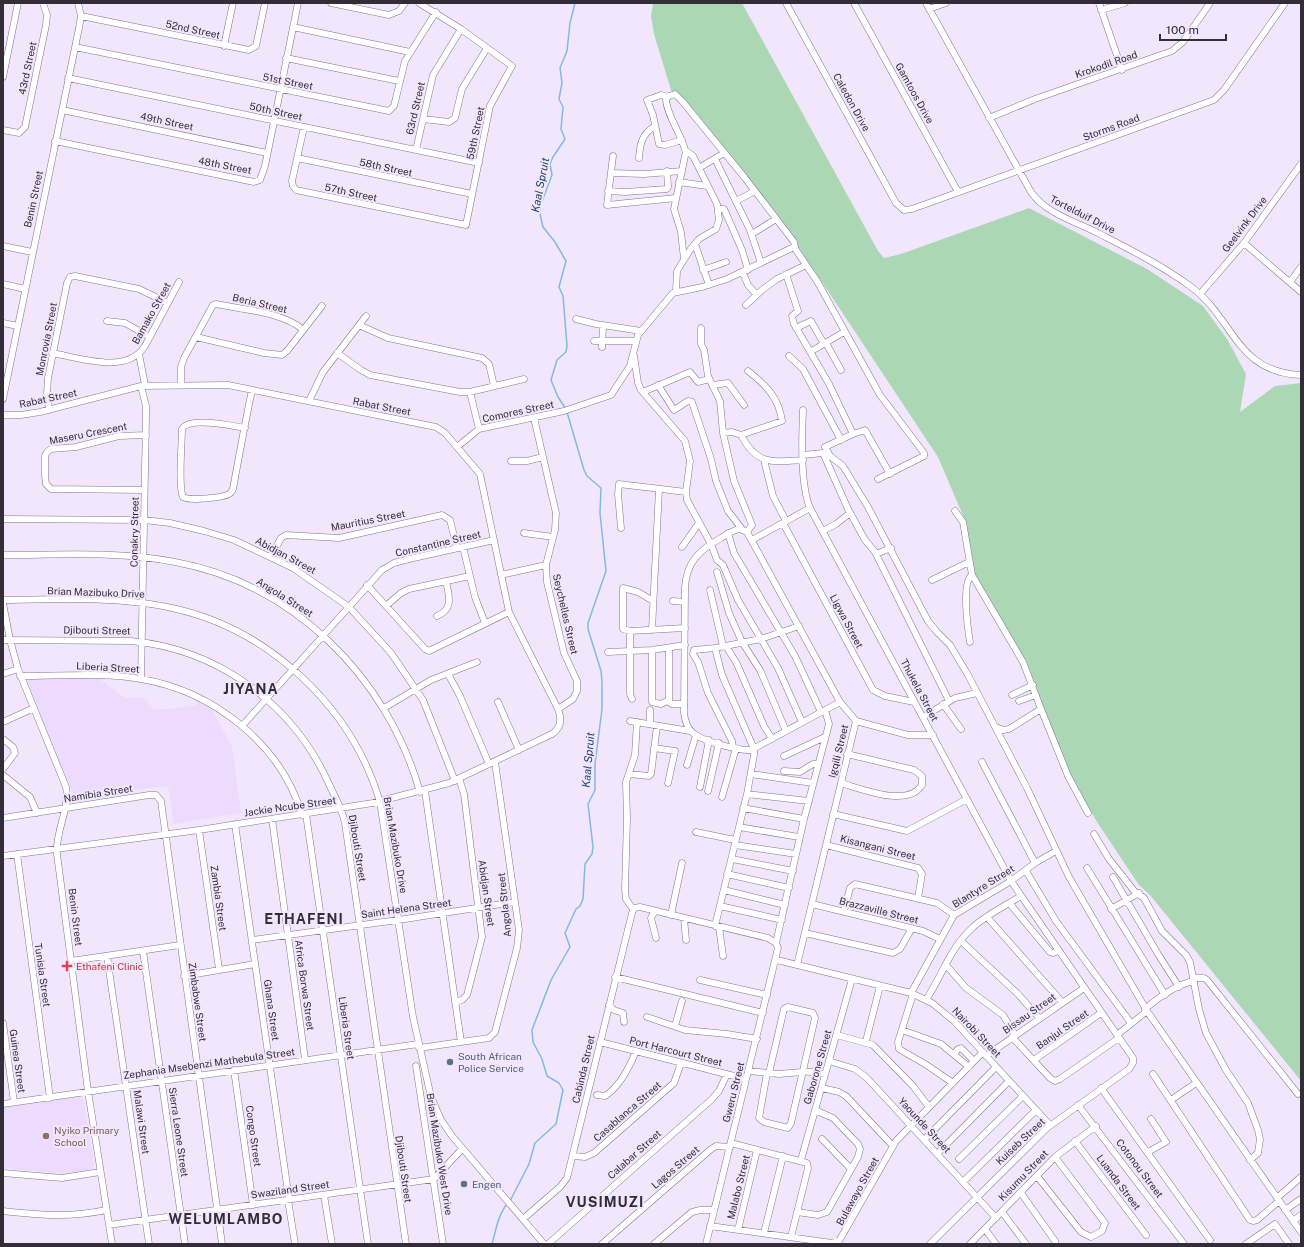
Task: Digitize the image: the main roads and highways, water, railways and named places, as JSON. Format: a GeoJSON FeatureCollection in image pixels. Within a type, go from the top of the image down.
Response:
{"type":"FeatureCollection","features":[{"type":"Feature","properties":{"kind":"waterway","name":"Kaal Spruit"},"geometry":{"type":"LineString","coordinates":[[566,409],[558,397],[551,380],[557,360],[566,352],[567,346],[563,296],[559,287],[566,261],[555,242],[543,227],[540,214],[541,204],[552,175],[550,164],[565,139],[561,129],[563,107],[559,99],[562,83],[560,68],[567,51],[570,23],[575,3]]}},
{"type":"Feature","properties":{"kind":"waterway","name":"Kaal Spruit"},"geometry":{"type":"LineString","coordinates":[[510,1201],[529,1164],[535,1143],[556,1124],[563,1090],[559,1083],[547,1076],[542,1059],[533,1042],[532,1030],[551,980],[570,947],[565,933],[576,909],[580,906],[583,899],[585,864],[592,854],[593,847],[588,804],[595,790],[595,764],[602,709],[602,681],[601,671],[588,629],[588,623],[606,571],[600,513],[601,488],[587,476],[584,470],[567,412]]}},
{"type":"Feature","properties":{"kind":"waterway","name":"Kaal Spruit"},"geometry":{"type":"LineString","coordinates":[[492,1244],[500,1217],[508,1203]]}},
{"type":"Feature","properties":{"kind":"place","name":"Ethafeni Clinic"},"geometry":{"type":"Point","coordinates":[67,966]}},
{"type":"Feature","properties":{"kind":"place","name":"South African Police Service"},"geometry":{"type":"Point","coordinates":[450,1062]}},
{"type":"Feature","properties":{"kind":"place","name":"Nyiko Primary School"},"geometry":{"type":"Point","coordinates":[46,1136]}},
{"type":"Feature","properties":{"kind":"place","name":"Engen"},"geometry":{"type":"Point","coordinates":[464,1184]}},
{"type":"Feature","properties":{"kind":"district","name":"JIYANA"},"geometry":{"type":"Point","coordinates":[251,689]}},
{"type":"Feature","properties":{"kind":"district","name":"ETHAFENI"},"geometry":{"type":"Point","coordinates":[304,919]}},
{"type":"Feature","properties":{"kind":"district","name":"VUSIMUZI"},"geometry":{"type":"Point","coordinates":[605,1202]}},
{"type":"Feature","properties":{"kind":"district","name":"WELUMLAMBO"},"geometry":{"type":"Point","coordinates":[226,1219]}}]}
